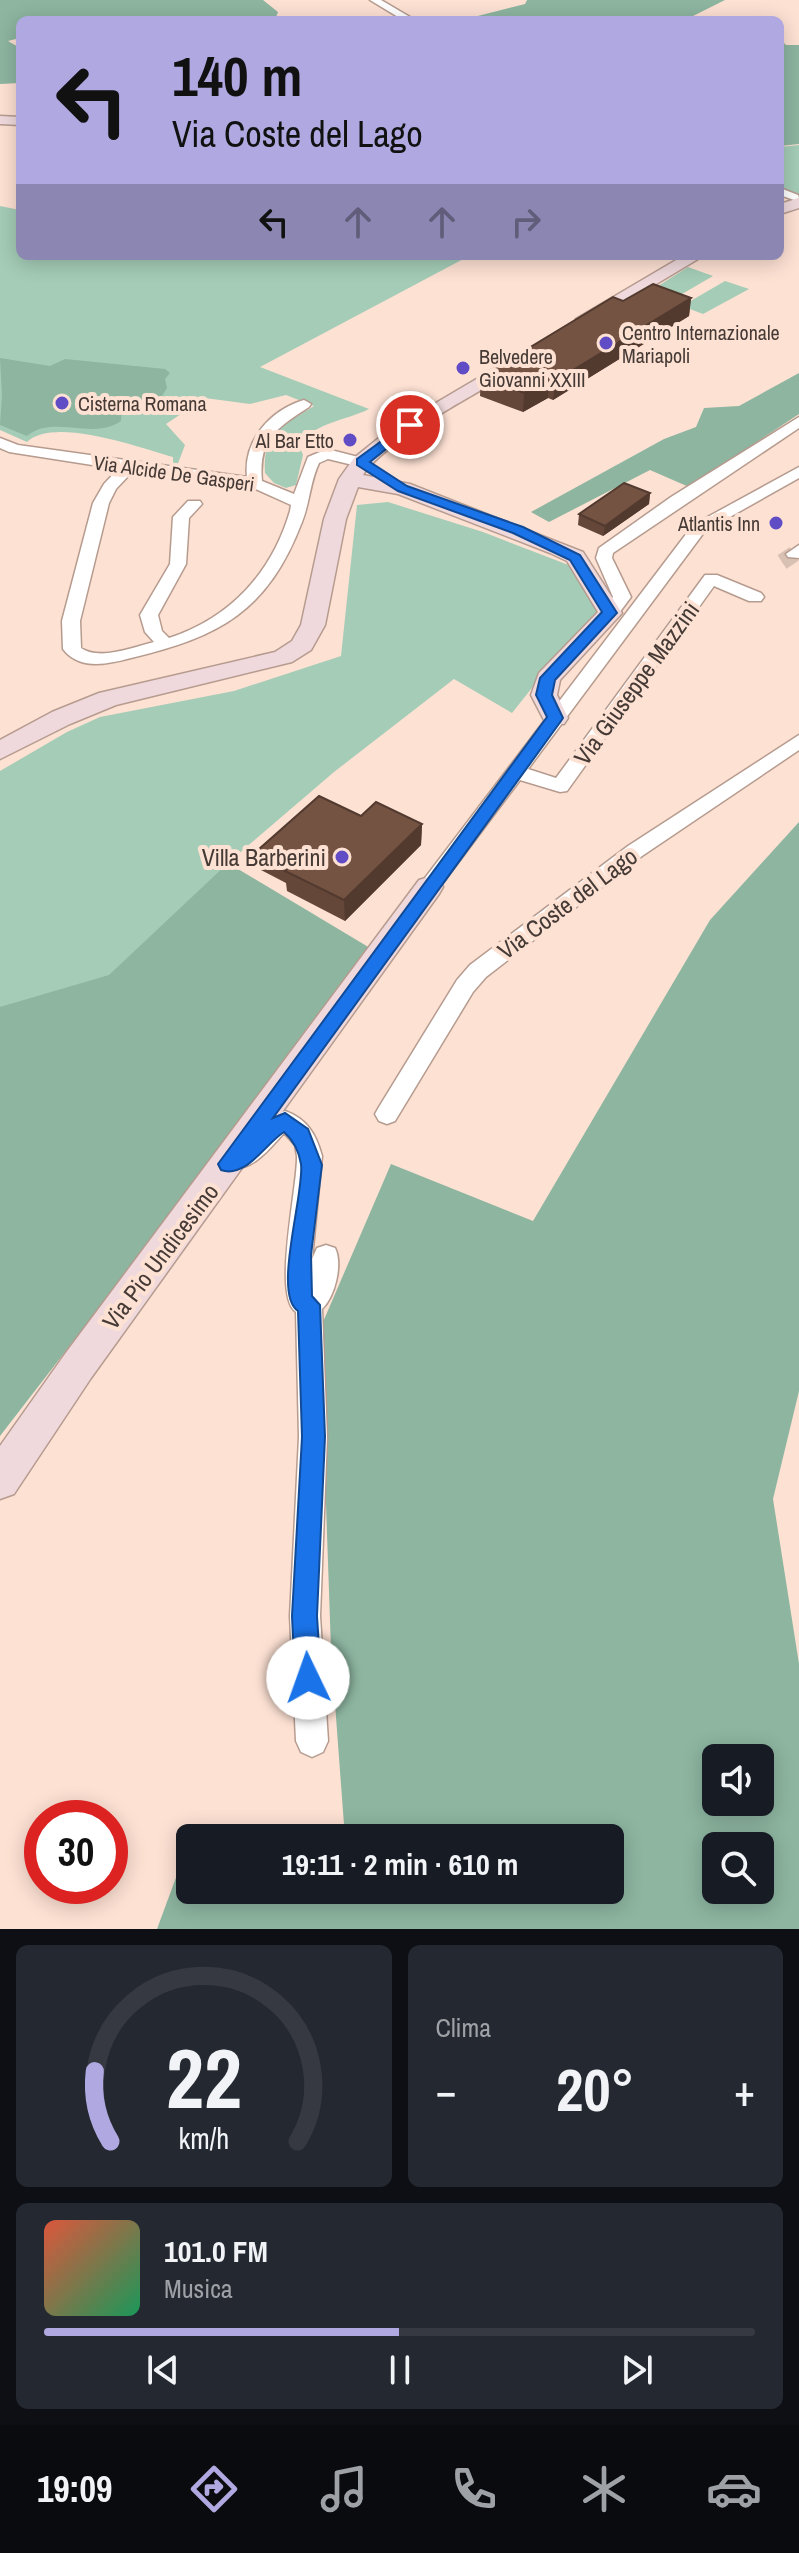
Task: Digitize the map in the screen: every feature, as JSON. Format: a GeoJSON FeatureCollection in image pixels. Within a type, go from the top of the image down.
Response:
{"type":"FeatureCollection","features":[{"type":"Feature","properties":{"kind":"street"},"geometry":{"type":"LineString","coordinates":[[374,0],[403,16]]}},
{"type":"Feature","properties":{"kind":"street"},"geometry":{"type":"LineString","coordinates":[[571,328],[688,260]]}},
{"type":"Feature","properties":{"kind":"street"},"geometry":{"type":"LineString","coordinates":[[0,751],[61,718],[108,699],[262,664],[297,649],[309,636],[315,620],[351,480],[392,437],[533,351]]}},
{"type":"Feature","properties":{"kind":"street"},"geometry":{"type":"LineString","coordinates":[[255,483],[253,462],[258,442],[266,431],[304,404]]}},
{"type":"Feature","properties":{"kind":"street"},"geometry":{"type":"LineString","coordinates":[[555,718],[544,695],[548,678],[622,597],[604,558],[605,551],[661,509],[734,466],[799,421]]}},
{"type":"Feature","properties":{"kind":"street","name":"Via Alcide De Gasperi"},"geometry":{"type":"LineString","coordinates":[[1,445],[255,483],[298,502]]}},
{"type":"Feature","properties":{"kind":"street"},"geometry":{"type":"LineString","coordinates":[[129,466],[109,487],[101,503],[71,621],[71,645],[76,654],[88,658],[166,645],[216,627],[250,598],[284,544],[297,514],[310,464],[315,457],[327,454],[351,480],[403,488],[518,530],[575,557],[610,613]]}},
{"type":"Feature","properties":{"kind":"street"},"geometry":{"type":"LineString","coordinates":[[429,887],[701,526],[798,472]]}},
{"type":"Feature","properties":{"kind":"street"},"geometry":{"type":"LineString","coordinates":[[351,480],[403,488]]}},
{"type":"Feature","properties":{"kind":"street"},"geometry":{"type":"LineString","coordinates":[[166,645],[154,632],[149,615],[178,564],[181,517],[194,504]]}},
{"type":"Feature","properties":{"kind":"street","name":"Via Giuseppe Mazzini"},"geometry":{"type":"LineString","coordinates":[[515,771],[560,786],[711,579],[755,597]]}},
{"type":"Feature","properties":{"kind":"street","name":"Via Coste del Lago"},"geometry":{"type":"LineString","coordinates":[[387,1114],[465,986],[478,971],[635,851],[799,741]]}},
{"type":"Feature","properties":{"kind":"street","name":"Via Pio Undicesimo"},"geometry":{"type":"LineString","coordinates":[[0,1480],[78,1366],[429,887]]}},
{"type":"Feature","properties":{"kind":"street"},"geometry":{"type":"LineString","coordinates":[[228,1164],[252,1150],[280,1122],[290,1123],[301,1134],[311,1165],[300,1255],[301,1302],[309,1305]]}},
{"type":"Feature","properties":{"kind":"street"},"geometry":{"type":"LineString","coordinates":[[312,1741],[305,1616],[313,1437],[309,1305],[319,1295],[326,1256]]}},
{"type":"Feature","properties":{"kind":"green space"},"geometry":{"type":"Polygon","coordinates":[[[0,0],[263,0],[278,12],[276,16],[16,16],[16,39],[8,41],[16,46],[16,83],[0,84],[0,0]]]}},
{"type":"Feature","properties":{"kind":"green space"},"geometry":{"type":"Polygon","coordinates":[[[527,0],[725,0],[693,16],[478,16],[525,4],[527,0]]]}},
{"type":"Feature","properties":{"kind":"green space"},"geometry":{"type":"Polygon","coordinates":[[[784,43],[799,45],[799,144],[784,146],[784,43]]]}},
{"type":"Feature","properties":{"kind":"green space"},"geometry":{"type":"Polygon","coordinates":[[[799,145],[799,194],[794,195],[784,189],[784,147],[799,145]]]}},
{"type":"Feature","properties":{"kind":"green space"},"geometry":{"type":"Polygon","coordinates":[[[0,206],[16,209],[16,260],[461,260],[260,367],[369,409],[313,431],[306,437],[299,445],[303,455],[296,485],[286,488],[274,483],[265,473],[265,459],[271,439],[285,425],[314,406],[286,395],[250,404],[205,398],[166,424],[185,445],[177,466],[173,465],[173,457],[98,436],[57,432],[40,435],[27,442],[0,430],[0,206]]]}},
{"type":"Feature","properties":{"kind":"green space"},"geometry":{"type":"Polygon","coordinates":[[[688,267],[713,276],[670,301],[647,293],[688,267]]]}},
{"type":"Feature","properties":{"kind":"green space"},"geometry":{"type":"Polygon","coordinates":[[[725,281],[749,289],[703,314],[682,306],[725,281]]]}},
{"type":"Feature","properties":{"kind":"green space"},"geometry":{"type":"Polygon","coordinates":[[[0,358],[50,366],[65,359],[165,369],[170,373],[165,379],[167,388],[162,396],[130,403],[122,409],[121,421],[110,426],[98,429],[49,427],[27,436],[0,425],[0,358]]]}},
{"type":"Feature","properties":{"kind":"green space"},"geometry":{"type":"Polygon","coordinates":[[[799,373],[799,414],[689,487],[650,470],[549,522],[531,512],[664,439],[696,427],[704,408],[739,406],[799,373]]]}},
{"type":"Feature","properties":{"kind":"green space"},"geometry":{"type":"Polygon","coordinates":[[[388,502],[483,532],[571,566],[601,613],[539,679],[512,713],[454,679],[334,772],[229,862],[0,1436],[0,771],[67,732],[100,717],[234,691],[341,656],[357,505],[388,502]]]}},
{"type":"Feature","properties":{"kind":"green space"},"geometry":{"type":"Polygon","coordinates":[[[799,822],[799,1391],[773,1499],[799,1664],[799,1929],[157,1929],[176,1878],[176,1904],[624,1904],[624,1824],[344,1824],[331,1650],[320,1329],[391,1164],[533,1221],[710,920],[799,822]]]}},
{"type":"Feature","properties":{"kind":"green space"},"geometry":{"type":"Polygon","coordinates":[[[228,863],[375,951],[0,1436],[0,1007],[109,975],[228,863]]]}},
{"type":"Feature","properties":{"kind":"building"},"geometry":{"type":"Polygon","coordinates":[[[653,284],[691,298],[555,381],[549,379],[524,393],[481,377],[613,297],[623,301],[653,284]]]}},
{"type":"Feature","properties":{"kind":"building"},"geometry":{"type":"Polygon","coordinates":[[[624,483],[650,493],[605,526],[579,514],[624,483]]]}},
{"type":"Feature","properties":{"kind":"building","name":"Villa Barberini"},"geometry":{"type":"Polygon","coordinates":[[[319,796],[361,816],[376,802],[422,824],[344,900],[285,871],[291,865],[259,849],[319,796]]]}},
{"type":"Feature","properties":{"kind":"tunnel"},"geometry":{"type":"LineString","coordinates":[[782,562],[794,554]]}},
{"type":"Feature","properties":{"kind":"place","name":"Centro Internazionale Mariapoli"},"geometry":{"type":"Point","coordinates":[606,343]}},
{"type":"Feature","properties":{"kind":"place","name":"Belvedere Giovanni XXIII"},"geometry":{"type":"Point","coordinates":[463,368]}},
{"type":"Feature","properties":{"kind":"place","name":"Cisterna Romana"},"geometry":{"type":"Point","coordinates":[62,403]}},
{"type":"Feature","properties":{"kind":"place","name":"Al Bar Etto"},"geometry":{"type":"Point","coordinates":[350,440]}},
{"type":"Feature","properties":{"kind":"place","name":"Atlantis Inn"},"geometry":{"type":"Point","coordinates":[776,523]}},
{"type":"Feature","properties":{"kind":"place","name":"Villa Barberini"},"geometry":{"type":"Point","coordinates":[342,857]}},
{"type":"Feature","properties":{"kind":"route"},"geometry":{"type":"LineString","coordinates":[[308,1678],[305,1616],[313,1437],[309,1305],[301,1302],[300,1232],[311,1165],[301,1134],[295,1126],[285,1121],[272,1128],[252,1150],[228,1164],[555,718],[544,695],[548,678],[610,613],[575,557],[518,530],[403,488],[361,462],[410,425]]}}]}
